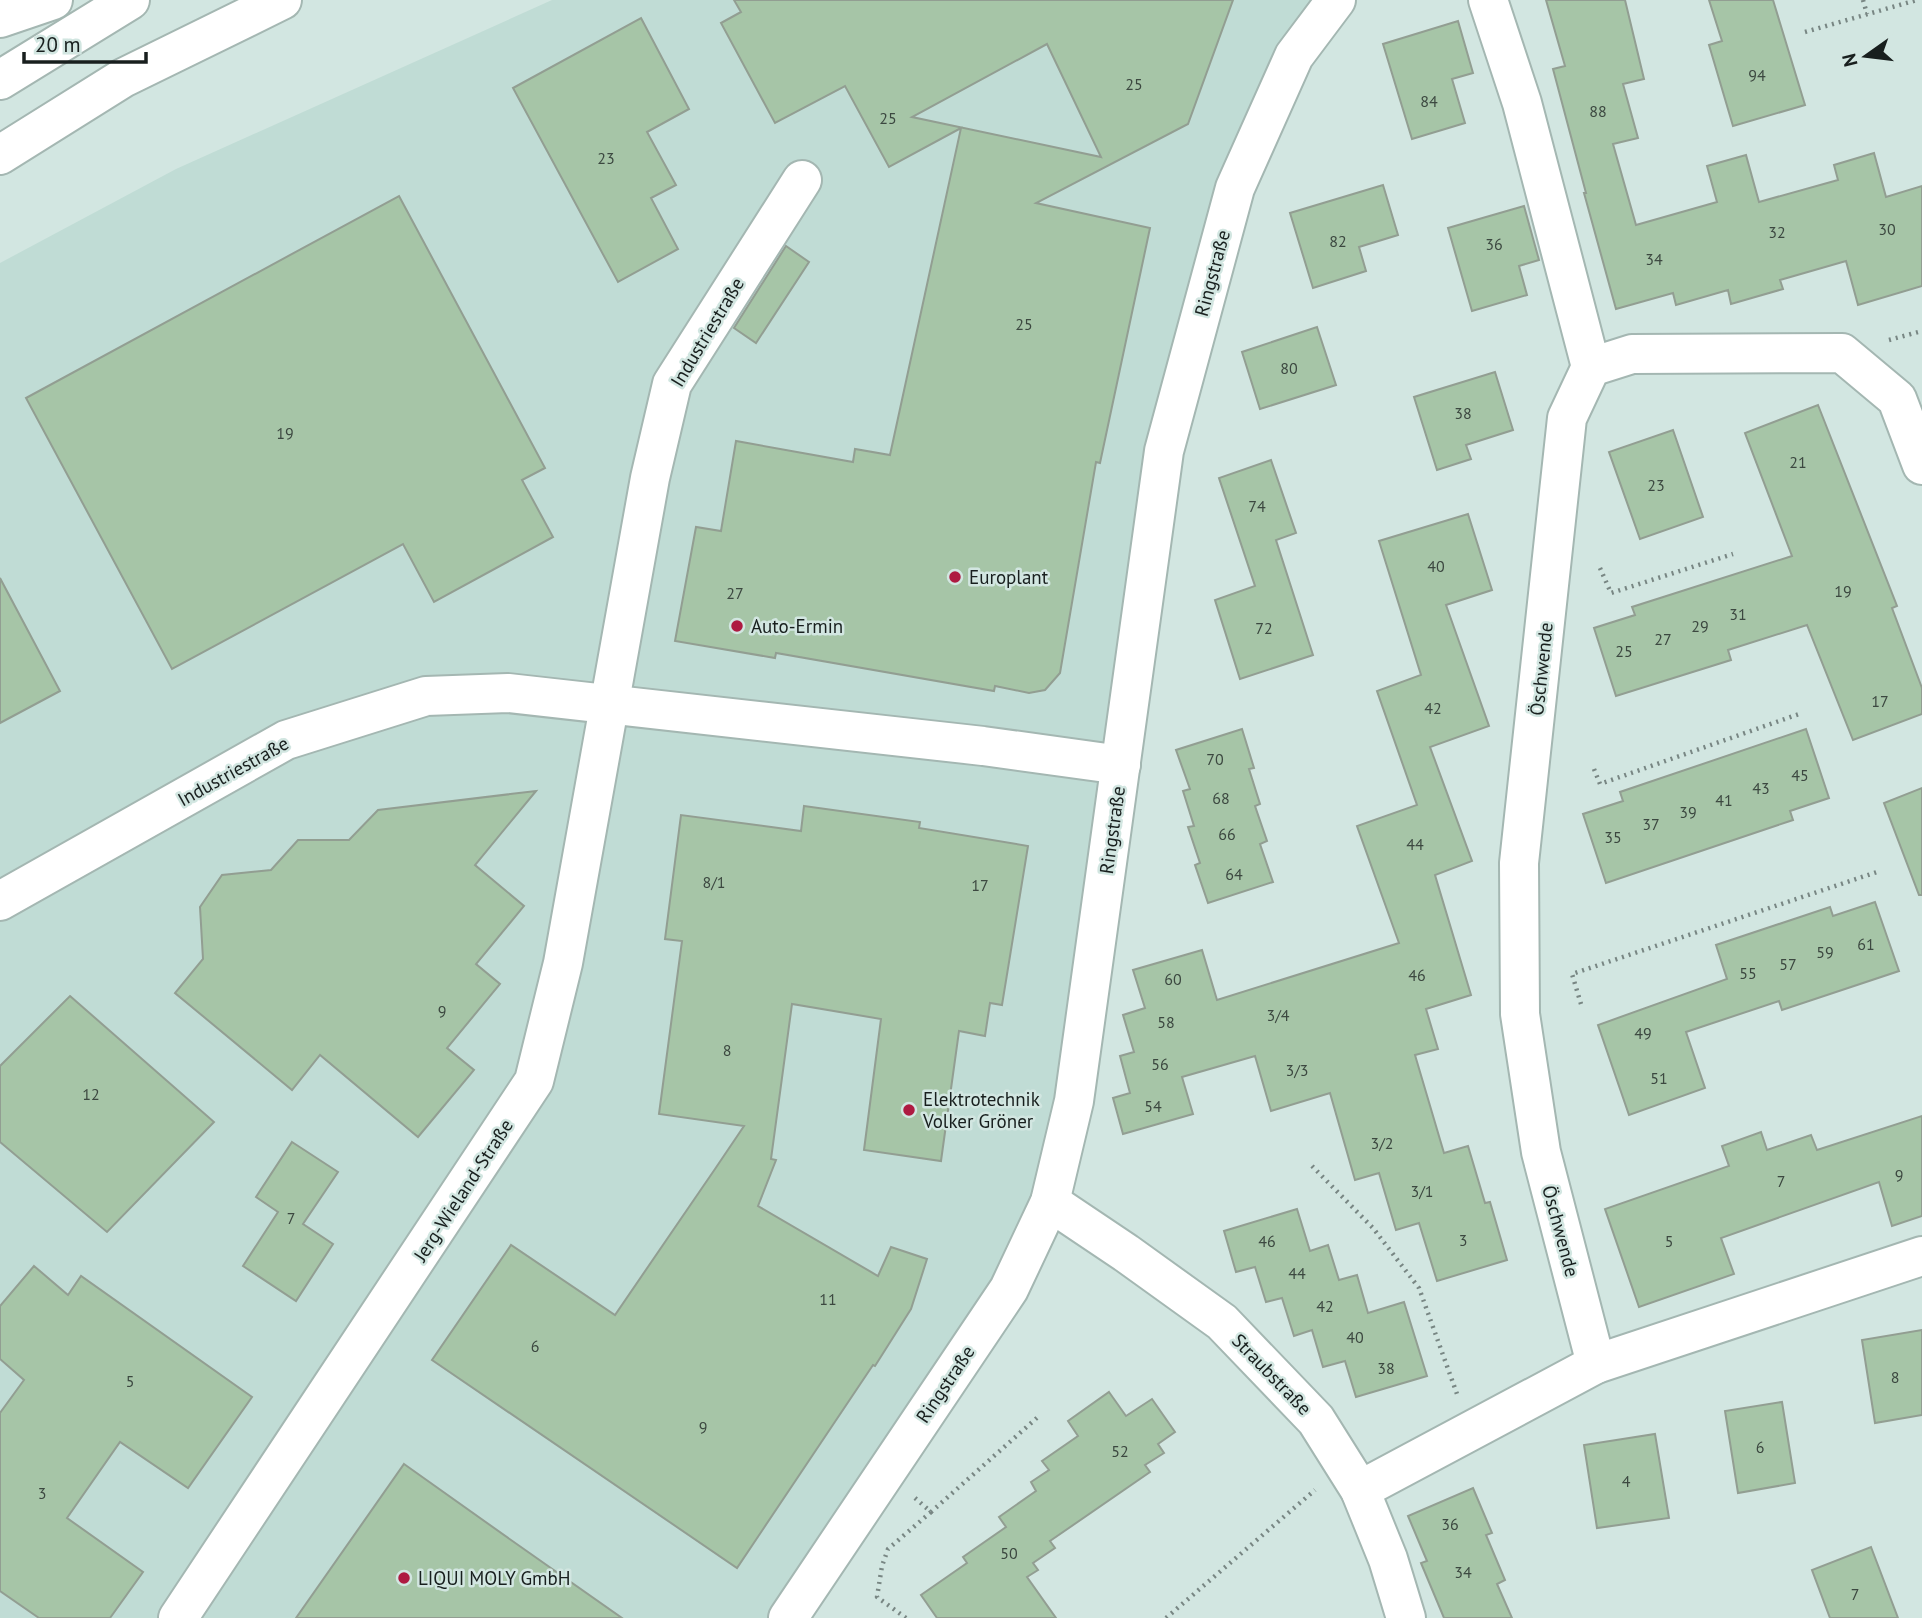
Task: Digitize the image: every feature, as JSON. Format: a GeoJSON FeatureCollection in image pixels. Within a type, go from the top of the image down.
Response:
{"type":"FeatureCollection","features":[{"type":"Feature","properties":{"kind":"main road"},"geometry":{"type":"LineString","coordinates":[[0,18],[53,0]]}},
{"type":"Feature","properties":{"kind":"main road"},"geometry":{"type":"LineString","coordinates":[[0,80],[130,0]]}},
{"type":"Feature","properties":{"kind":"main road"},"geometry":{"type":"LineString","coordinates":[[0,155],[123,78],[282,0]]}},
{"type":"Feature","properties":{"kind":"main road","name":"Ringstraße"},"geometry":{"type":"LineString","coordinates":[[804,1611],[887,1471],[1009,1289],[1050,1202],[1074,1101],[1164,451],[1235,188],[1294,56],[1336,0]]}},
{"type":"Feature","properties":{"kind":"main road"},"geometry":{"type":"LineString","coordinates":[[1488,0],[1522,103],[1591,368],[1632,354],[1842,353],[1897,399],[1922,465]]}},
{"type":"Feature","properties":{"kind":"main road","name":"Industriestraße"},"geometry":{"type":"LineString","coordinates":[[611,705],[650,478],[672,384],[802,180]]}},
{"type":"Feature","properties":{"kind":"main road","name":"Öschwende"},"geometry":{"type":"LineString","coordinates":[[1591,368],[1567,418],[1519,863],[1520,1014],[1541,1152],[1596,1364]]}},
{"type":"Feature","properties":{"kind":"main road","name":"Industriestraße"},"geometry":{"type":"LineString","coordinates":[[0,901],[286,740],[426,696],[508,694],[983,746],[1121,765]]}},
{"type":"Feature","properties":{"kind":"main road","name":"Jerg-Wieland-Straße"},"geometry":{"type":"LineString","coordinates":[[178,1618],[534,1081],[563,963],[611,705]]}},
{"type":"Feature","properties":{"kind":"main road","name":"Straubstraße"},"geometry":{"type":"LineString","coordinates":[[1050,1202],[1126,1252],[1222,1322],[1316,1420],[1352,1477],[1388,1559],[1406,1618]]}},
{"type":"Feature","properties":{"kind":"main road"},"geometry":{"type":"LineString","coordinates":[[1352,1477],[1471,1431],[1596,1364],[1922,1256]]}},
{"type":"Feature","properties":{"kind":"path"},"geometry":{"type":"LineString","coordinates":[[1863,0],[1867,14]]}},
{"type":"Feature","properties":{"kind":"path"},"geometry":{"type":"LineString","coordinates":[[1805,32],[1917,0]]}},
{"type":"Feature","properties":{"kind":"path"},"geometry":{"type":"LineString","coordinates":[[1600,568],[1611,593],[1733,554]]}},
{"type":"Feature","properties":{"kind":"path"},"geometry":{"type":"LineString","coordinates":[[1594,769],[1600,785],[1799,714]]}},
{"type":"Feature","properties":{"kind":"path"},"geometry":{"type":"LineString","coordinates":[[1581,1004],[1572,974],[1877,872]]}},
{"type":"Feature","properties":{"kind":"path"},"geometry":{"type":"LineString","coordinates":[[1312,1166],[1373,1228],[1419,1288],[1471,1431]]}},
{"type":"Feature","properties":{"kind":"path"},"geometry":{"type":"LineString","coordinates":[[906,1618],[877,1597],[881,1566],[888,1549],[1039,1416]]}},
{"type":"Feature","properties":{"kind":"path"},"geometry":{"type":"LineString","coordinates":[[887,1471],[931,1512]]}},
{"type":"Feature","properties":{"kind":"path"},"geometry":{"type":"LineString","coordinates":[[1166,1618],[1352,1477]]}},
{"type":"Feature","properties":{"kind":"shaded area"},"geometry":{"type":"Polygon","coordinates":[[[552,0],[1336,0],[1294,56],[1164,451],[1050,1202],[788,1618],[0,1618],[0,263],[176,169],[552,0]]]}},
{"type":"Feature","properties":{"kind":"building"},"geometry":{"type":"Polygon","coordinates":[[[734,0],[1233,0],[1188,124],[1036,203],[1150,228],[1100,463],[1096,462],[1060,673],[1045,690],[1029,693],[995,686],[994,691],[776,653],[775,658],[675,641],[696,527],[721,531],[736,441],[853,462],[855,449],[890,455],[961,128],[889,167],[845,86],[775,123],[721,23],[741,12],[734,0]],[[1047,44],[912,117],[1101,157],[1047,44]]]}},
{"type":"Feature","properties":{"kind":"building"},"geometry":{"type":"Polygon","coordinates":[[[1546,0],[1625,0],[1644,79],[1623,84],[1638,138],[1613,144],[1636,225],[1717,202],[1707,166],[1746,155],[1759,202],[1838,180],[1834,165],[1874,153],[1886,197],[1922,186],[1922,286],[1858,305],[1846,261],[1780,280],[1783,289],[1731,304],[1728,290],[1676,305],[1673,293],[1616,309],[1553,69],[1565,66],[1546,0]]]}},
{"type":"Feature","properties":{"kind":"building"},"geometry":{"type":"Polygon","coordinates":[[[1709,0],[1773,0],[1805,105],[1733,126],[1709,45],[1722,41],[1709,0]]]}},
{"type":"Feature","properties":{"kind":"building"},"geometry":{"type":"Polygon","coordinates":[[[641,18],[689,109],[647,132],[676,185],[651,198],[678,249],[618,282],[513,88],[641,18]]]}},
{"type":"Feature","properties":{"kind":"building"},"geometry":{"type":"Polygon","coordinates":[[[1458,21],[1473,73],[1452,79],[1465,123],[1412,139],[1383,44],[1458,21]]]}},
{"type":"Feature","properties":{"kind":"building"},"geometry":{"type":"Polygon","coordinates":[[[1383,185],[1398,235],[1359,247],[1366,271],[1313,288],[1290,213],[1383,185]]]}},
{"type":"Feature","properties":{"kind":"building"},"geometry":{"type":"Polygon","coordinates":[[[399,196],[545,468],[522,480],[553,537],[434,602],[403,544],[172,669],[26,398],[399,196]]]}},
{"type":"Feature","properties":{"kind":"building"},"geometry":{"type":"Polygon","coordinates":[[[1524,206],[1539,260],[1519,266],[1527,295],[1472,311],[1448,228],[1524,206]]]}},
{"type":"Feature","properties":{"kind":"building"},"geometry":{"type":"Polygon","coordinates":[[[786,246],[809,262],[756,343],[734,328],[786,246]]]}},
{"type":"Feature","properties":{"kind":"building"},"geometry":{"type":"Polygon","coordinates":[[[1317,327],[1336,385],[1260,409],[1242,352],[1317,327]]]}},
{"type":"Feature","properties":{"kind":"building"},"geometry":{"type":"Polygon","coordinates":[[[1495,372],[1513,430],[1466,445],[1471,459],[1437,470],[1414,397],[1495,372]]]}},
{"type":"Feature","properties":{"kind":"building"},"geometry":{"type":"Polygon","coordinates":[[[1818,405],[1897,606],[1892,608],[1922,688],[1922,714],[1853,740],[1807,625],[1728,650],[1731,660],[1616,696],[1594,628],[1635,615],[1632,607],[1792,556],[1745,433],[1818,405]]]}},
{"type":"Feature","properties":{"kind":"building"},"geometry":{"type":"Polygon","coordinates":[[[1673,430],[1703,517],[1640,539],[1609,452],[1673,430]]]}},
{"type":"Feature","properties":{"kind":"building"},"geometry":{"type":"Polygon","coordinates":[[[1271,460],[1296,533],[1276,540],[1313,655],[1240,679],[1215,600],[1255,586],[1219,478],[1271,460]]]}},
{"type":"Feature","properties":{"kind":"building"},"geometry":{"type":"Polygon","coordinates":[[[1468,514],[1492,590],[1446,605],[1489,726],[1430,747],[1472,861],[1435,875],[1471,995],[1426,1009],[1438,1049],[1415,1055],[1444,1153],[1468,1146],[1485,1203],[1490,1202],[1507,1260],[1437,1281],[1419,1223],[1396,1230],[1379,1173],[1355,1180],[1330,1093],[1271,1111],[1255,1056],[1182,1077],[1193,1114],[1123,1134],[1113,1098],[1130,1093],[1120,1056],[1134,1052],[1123,1015],[1145,1008],[1133,970],[1202,950],[1217,1000],[1399,943],[1357,826],[1417,805],[1377,691],[1421,675],[1379,541],[1468,514]]]}},
{"type":"Feature","properties":{"kind":"building"},"geometry":{"type":"Polygon","coordinates":[[[0,578],[60,691],[0,723],[0,578]]]}},
{"type":"Feature","properties":{"kind":"building"},"geometry":{"type":"Polygon","coordinates":[[[1242,729],[1254,768],[1249,769],[1260,804],[1255,806],[1267,841],[1260,844],[1273,882],[1208,903],[1195,865],[1200,863],[1188,827],[1194,826],[1183,791],[1190,789],[1176,750],[1242,729]]]}},
{"type":"Feature","properties":{"kind":"building"},"geometry":{"type":"Polygon","coordinates":[[[1806,729],[1829,798],[1790,811],[1793,820],[1606,883],[1583,814],[1623,801],[1620,792],[1806,729]]]}},
{"type":"Feature","properties":{"kind":"building"},"geometry":{"type":"Polygon","coordinates":[[[1922,788],[1922,895],[1919,895],[1884,803],[1922,788]]]}},
{"type":"Feature","properties":{"kind":"building"},"geometry":{"type":"Polygon","coordinates":[[[536,791],[475,865],[524,906],[476,964],[500,984],[447,1048],[474,1070],[418,1137],[320,1055],[292,1090],[175,993],[203,959],[200,907],[222,875],[271,870],[298,840],[349,840],[378,810],[536,791]]]}},
{"type":"Feature","properties":{"kind":"building"},"geometry":{"type":"Polygon","coordinates":[[[804,806],[920,822],[919,828],[1028,846],[1002,1005],[990,1003],[985,1036],[959,1031],[941,1161],[864,1150],[881,1019],[792,1004],[771,1159],[776,1160],[758,1206],[878,1276],[891,1247],[927,1259],[911,1309],[737,1568],[432,1360],[511,1245],[615,1315],[744,1126],[659,1114],[682,941],[665,939],[681,815],[801,831],[804,806]]]}},
{"type":"Feature","properties":{"kind":"building"},"geometry":{"type":"Polygon","coordinates":[[[1875,902],[1899,971],[1782,1010],[1779,1001],[1686,1032],[1705,1088],[1629,1115],[1598,1025],[1727,979],[1716,945],[1830,907],[1833,916],[1875,902]]]}},
{"type":"Feature","properties":{"kind":"building"},"geometry":{"type":"Polygon","coordinates":[[[70,996],[214,1122],[107,1232],[0,1142],[0,1066],[70,996]]]}},
{"type":"Feature","properties":{"kind":"building"},"geometry":{"type":"Polygon","coordinates":[[[1922,1116],[1922,1216],[1892,1226],[1879,1182],[1721,1238],[1734,1274],[1639,1307],[1605,1209],[1729,1166],[1722,1146],[1761,1132],[1767,1150],[1811,1135],[1817,1150],[1922,1116]]]}},
{"type":"Feature","properties":{"kind":"building"},"geometry":{"type":"Polygon","coordinates":[[[292,1142],[338,1172],[303,1224],[333,1244],[296,1301],[243,1266],[278,1212],[256,1197],[292,1142]]]}},
{"type":"Feature","properties":{"kind":"building"},"geometry":{"type":"Polygon","coordinates":[[[1297,1209],[1310,1251],[1328,1245],[1339,1280],[1357,1275],[1368,1313],[1404,1302],[1427,1376],[1356,1397],[1345,1361],[1323,1367],[1312,1330],[1294,1336],[1282,1298],[1266,1302],[1255,1267],[1236,1272],[1224,1231],[1297,1209]]]}},
{"type":"Feature","properties":{"kind":"building"},"geometry":{"type":"Polygon","coordinates":[[[34,1266],[68,1295],[81,1276],[252,1397],[188,1488],[120,1442],[67,1518],[143,1572],[110,1618],[39,1618],[0,1591],[0,1413],[24,1380],[0,1359],[0,1306],[34,1266]]]}},
{"type":"Feature","properties":{"kind":"building"},"geometry":{"type":"Polygon","coordinates":[[[1922,1330],[1922,1415],[1875,1423],[1862,1340],[1922,1330]]]}},
{"type":"Feature","properties":{"kind":"building"},"geometry":{"type":"Polygon","coordinates":[[[1109,1392],[1126,1416],[1152,1399],[1175,1432],[1158,1444],[1164,1453],[1145,1465],[1150,1472],[1050,1541],[1055,1548],[1033,1563],[1038,1570],[1027,1577],[1056,1618],[937,1618],[921,1595],[967,1563],[963,1557],[1006,1527],[999,1517],[1036,1491],[1031,1482],[1049,1470],[1042,1461],[1078,1436],[1068,1421],[1109,1392]]]}},
{"type":"Feature","properties":{"kind":"building"},"geometry":{"type":"Polygon","coordinates":[[[1782,1402],[1795,1483],[1738,1493],[1725,1411],[1782,1402]]]}},
{"type":"Feature","properties":{"kind":"building"},"geometry":{"type":"Polygon","coordinates":[[[1655,1434],[1669,1518],[1597,1528],[1584,1445],[1655,1434]]]}},
{"type":"Feature","properties":{"kind":"building","name":"LIQUI MOLY GmbH"},"geometry":{"type":"Polygon","coordinates":[[[404,1464],[511,1540],[622,1618],[296,1618],[404,1464]]]}},
{"type":"Feature","properties":{"kind":"building"},"geometry":{"type":"Polygon","coordinates":[[[1473,1488],[1492,1533],[1486,1535],[1505,1580],[1497,1584],[1512,1618],[1444,1618],[1421,1563],[1427,1561],[1408,1516],[1473,1488]]]}},
{"type":"Feature","properties":{"kind":"building"},"geometry":{"type":"Polygon","coordinates":[[[1871,1547],[1898,1618],[1830,1618],[1812,1570],[1871,1547]]]}},
{"type":"Feature","properties":{"kind":"place","name":"Europlant"},"geometry":{"type":"Point","coordinates":[955,577]}},
{"type":"Feature","properties":{"kind":"place","name":"Auto-Ermin"},"geometry":{"type":"Point","coordinates":[737,626]}},
{"type":"Feature","properties":{"kind":"place","name":"Elektrotechnik Volker Gröner"},"geometry":{"type":"Point","coordinates":[909,1110]}},
{"type":"Feature","properties":{"kind":"place","name":"LIQUI MOLY GmbH"},"geometry":{"type":"Point","coordinates":[404,1578]}}]}
